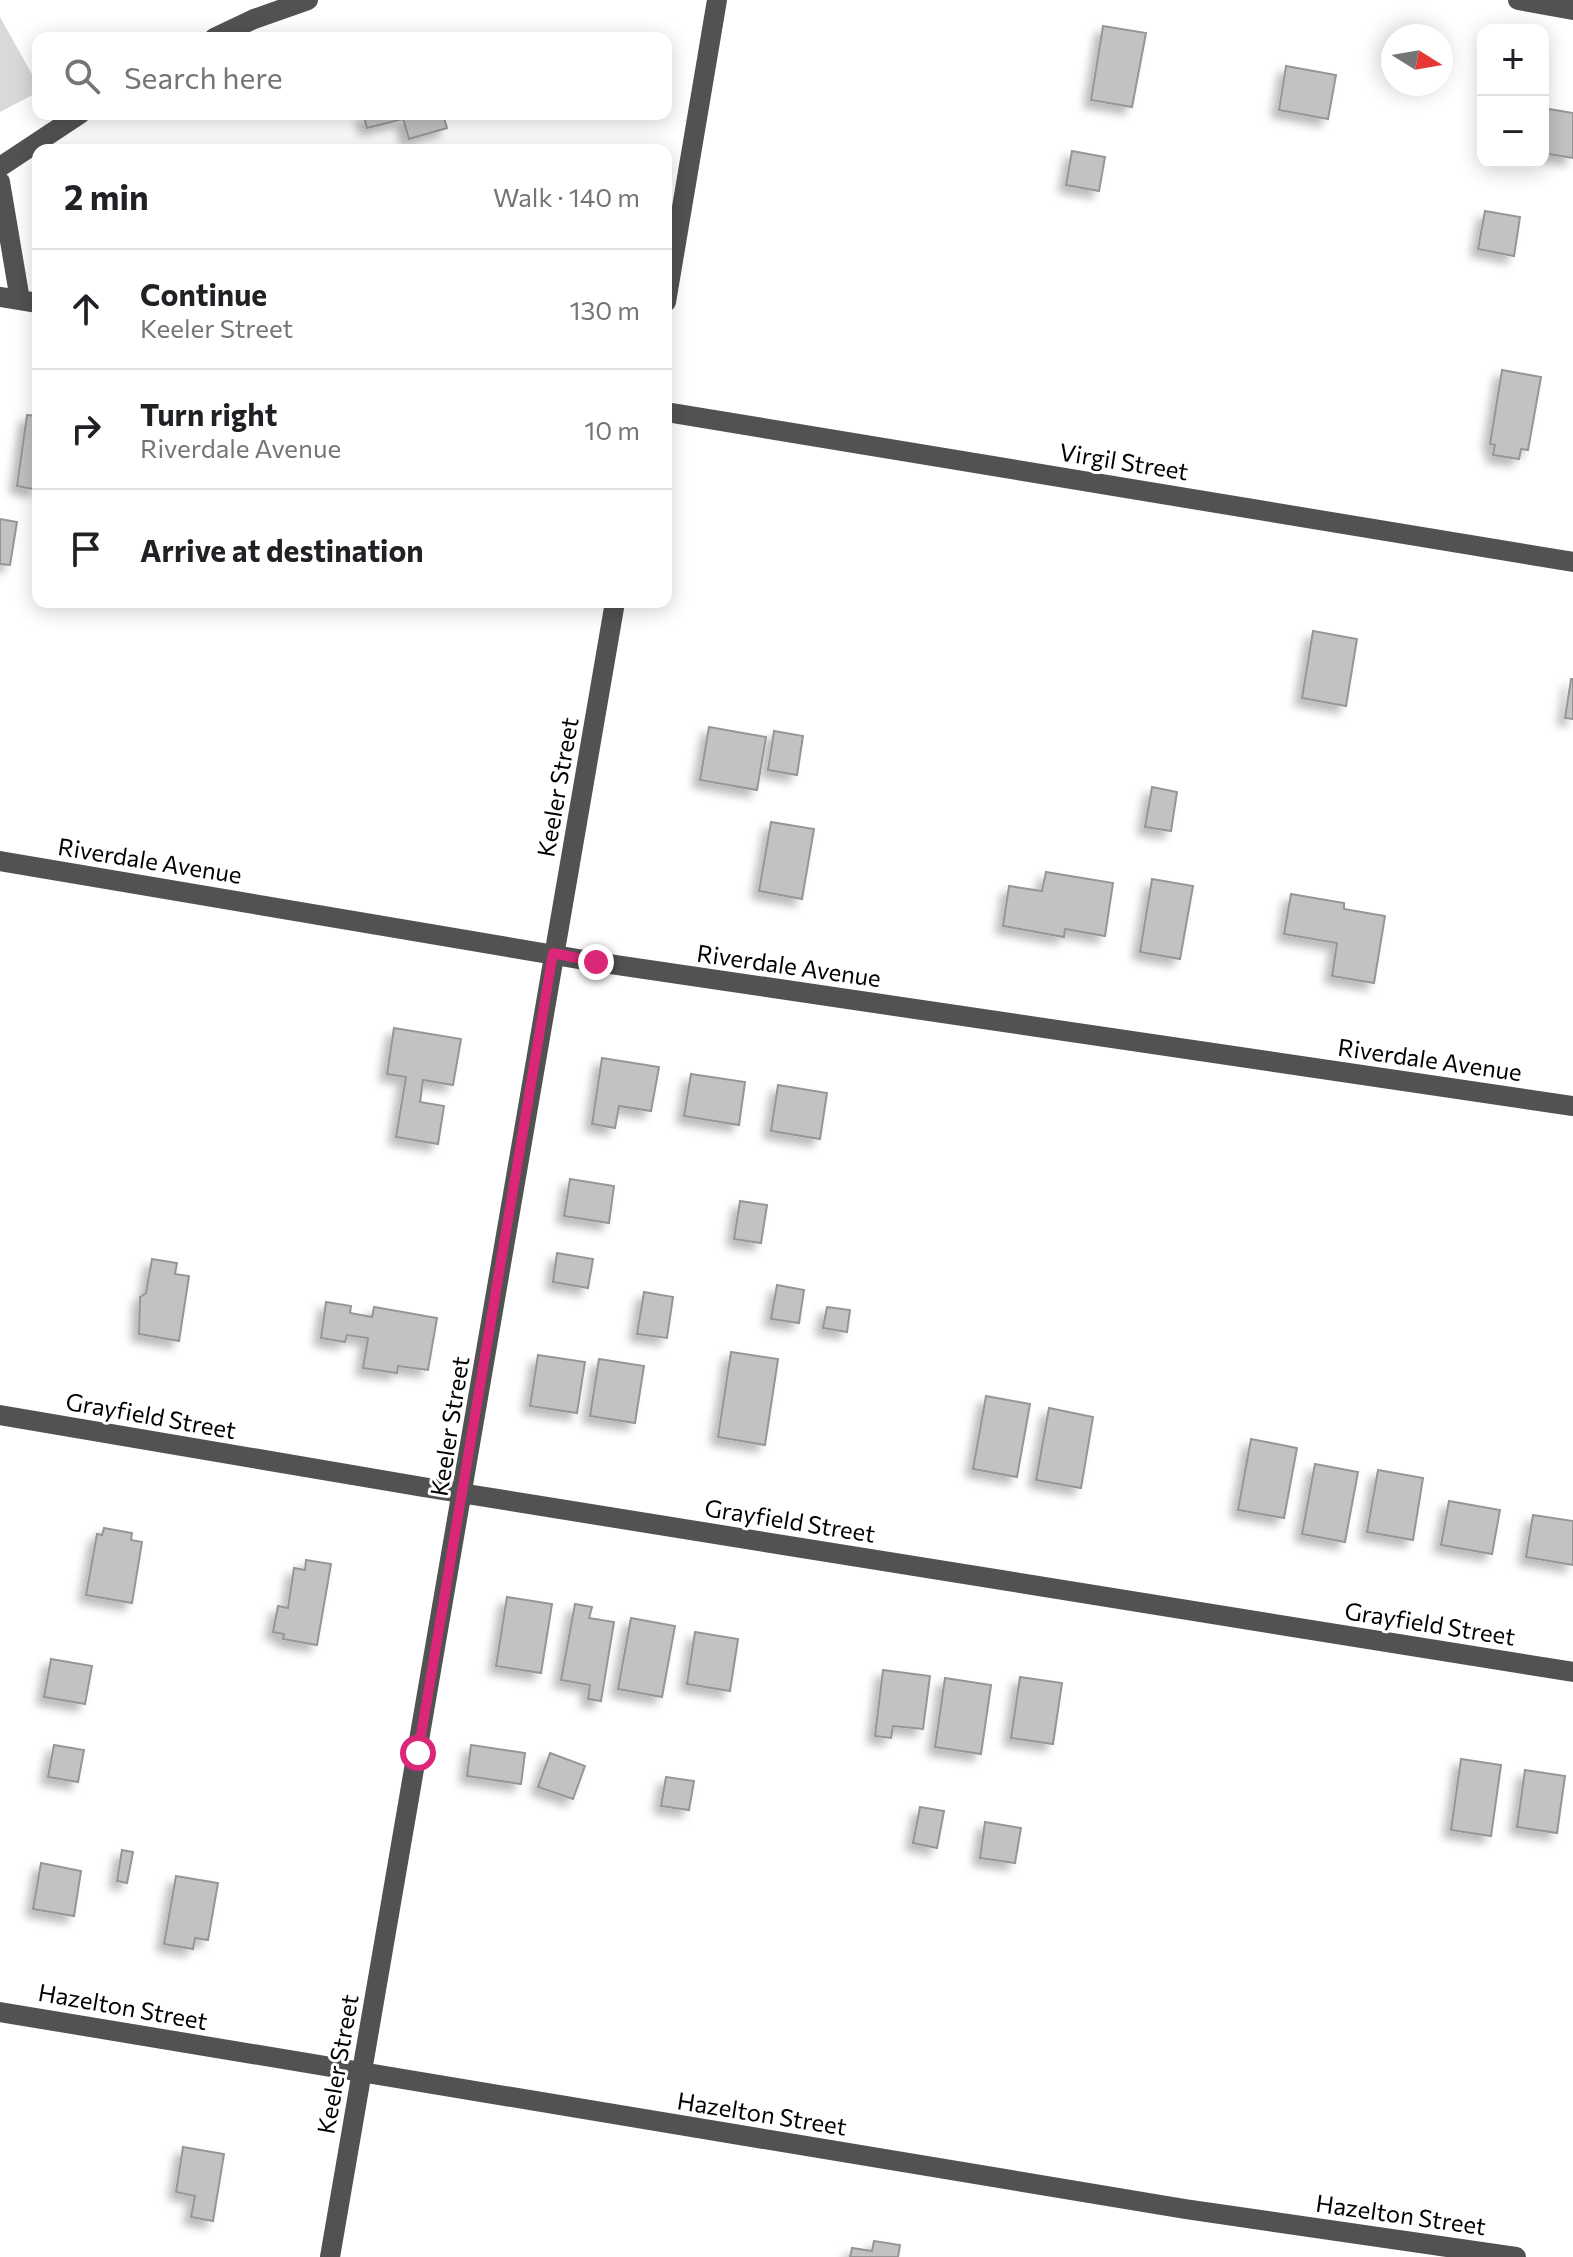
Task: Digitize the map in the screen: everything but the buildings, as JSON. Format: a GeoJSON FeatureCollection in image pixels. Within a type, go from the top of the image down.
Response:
{"type":"FeatureCollection","features":[{"type":"Feature","properties":{"kind":"street"},"geometry":{"type":"LineString","coordinates":[[227,32],[308,0]]}},
{"type":"Feature","properties":{"kind":"street"},"geometry":{"type":"LineString","coordinates":[[672,266],[717,0]]}},
{"type":"Feature","properties":{"kind":"street"},"geometry":{"type":"LineString","coordinates":[[1518,0],[1573,10]]}},
{"type":"Feature","properties":{"kind":"street"},"geometry":{"type":"LineString","coordinates":[[35,144],[71,120]]}},
{"type":"Feature","properties":{"kind":"street"},"geometry":{"type":"LineString","coordinates":[[0,167],[32,146]]}},
{"type":"Feature","properties":{"kind":"street"},"geometry":{"type":"LineString","coordinates":[[0,182],[19,300]]}},
{"type":"Feature","properties":{"kind":"street","name":"Virgil Street"},"geometry":{"type":"LineString","coordinates":[[672,413],[1573,562]]}},
{"type":"Feature","properties":{"kind":"street","name":"Keeler Street"},"geometry":{"type":"LineString","coordinates":[[330,2257],[464,1494],[553,953],[614,608]]}},
{"type":"Feature","properties":{"kind":"street","name":"Riverdale Avenue"},"geometry":{"type":"LineString","coordinates":[[0,861],[627,967],[1573,1106]]}},
{"type":"Feature","properties":{"kind":"street","name":"Grayfield Street"},"geometry":{"type":"LineString","coordinates":[[0,1415],[464,1494],[1573,1672]]}},
{"type":"Feature","properties":{"kind":"street","name":"Hazelton Street"},"geometry":{"type":"LineString","coordinates":[[0,2012],[1185,2209],[1516,2257]]}},
{"type":"Feature","properties":{"kind":"shaded area"},"geometry":{"type":"Polygon","coordinates":[[[0,17],[32,74],[32,95],[0,112],[0,17]]]}},
{"type":"Feature","properties":{"kind":"route"},"geometry":{"type":"LineString","coordinates":[[418,1753],[553,953],[596,962]]}}]}
